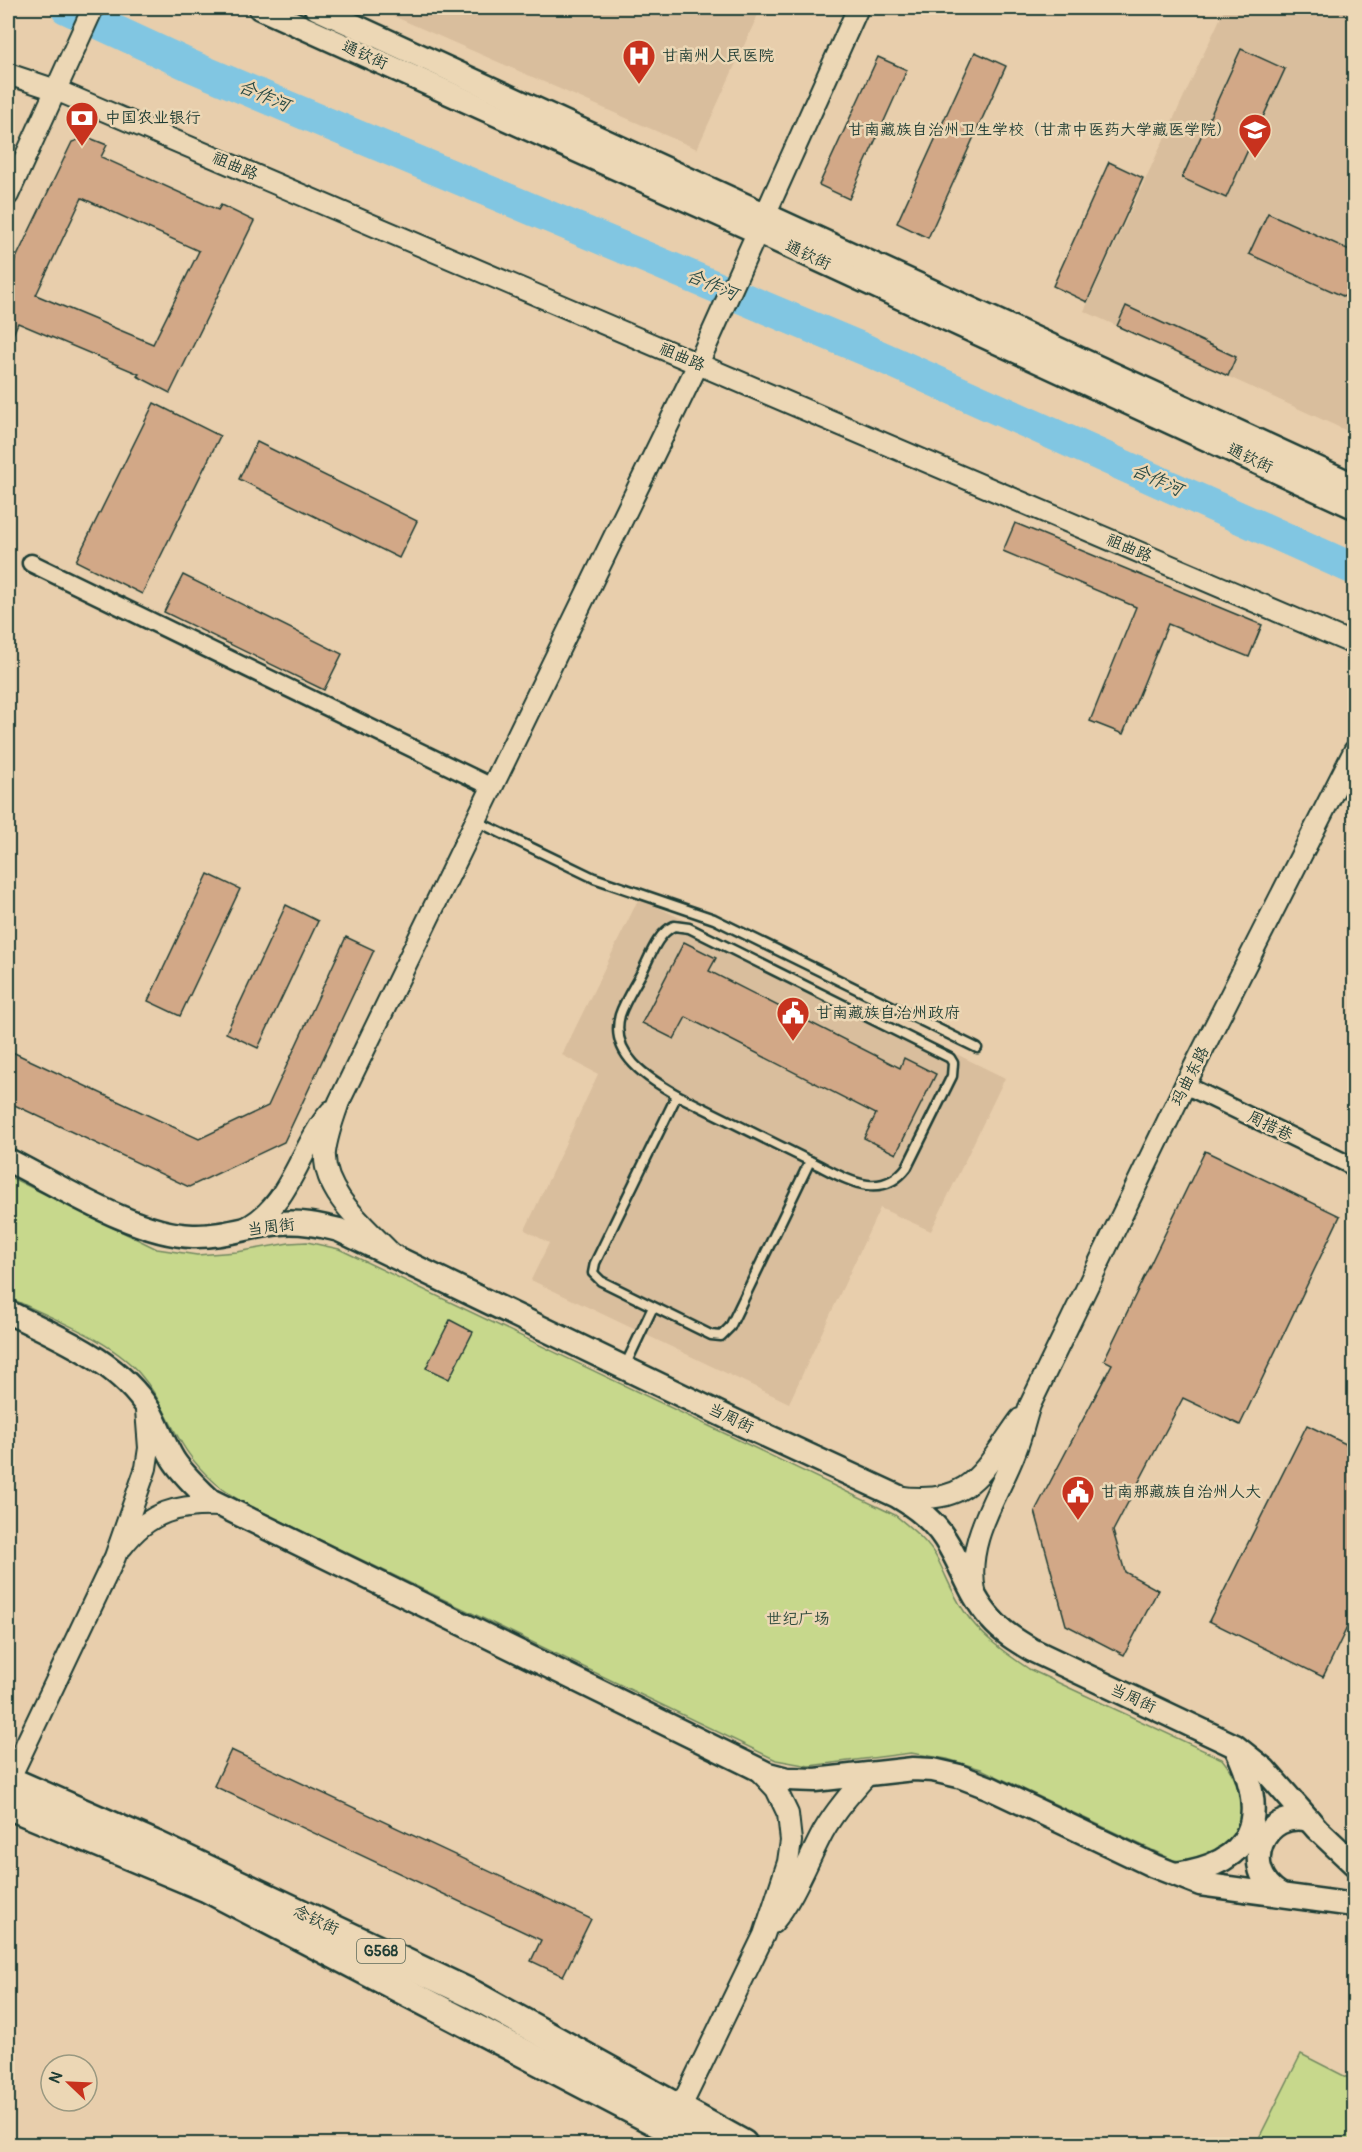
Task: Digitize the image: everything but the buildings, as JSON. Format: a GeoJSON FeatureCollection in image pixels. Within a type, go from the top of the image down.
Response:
{"type":"FeatureCollection","features":[{"type":"Feature","properties":{"kind":"highway","name":"念钦街"},"geometry":{"type":"LineString","coordinates":[[8,1787],[675,2119],[743,2145]]}},
{"type":"Feature","properties":{"kind":"highway","name":"念钦街"},"geometry":{"type":"LineString","coordinates":[[675,2119],[698,2145]]}},
{"type":"Feature","properties":{"kind":"main road","name":"通钦街"},"geometry":{"type":"LineString","coordinates":[[260,8],[762,223],[1354,507]]}},
{"type":"Feature","properties":{"kind":"main road"},"geometry":{"type":"LineString","coordinates":[[316,8],[762,223],[1354,485]]}},
{"type":"Feature","properties":{"kind":"main road","name":"当周街"},"geometry":{"type":"LineString","coordinates":[[8,1160],[128,1220],[169,1234],[195,1237],[236,1232],[279,1223],[319,1225],[339,1230],[625,1366],[741,1424],[897,1496],[917,1509],[944,1538],[976,1599],[1000,1628],[1032,1650],[1235,1746],[1264,1769],[1309,1820],[1354,1864]]}},
{"type":"Feature","properties":{"kind":"main road"},"geometry":{"type":"LineString","coordinates":[[8,1312],[110,1369],[130,1386],[145,1406],[178,1466],[194,1485],[222,1506],[759,1771],[787,1779],[814,1780],[913,1769],[959,1776],[1174,1875],[1220,1888],[1354,1905]]}},
{"type":"Feature","properties":{"kind":"main road"},"geometry":{"type":"LineString","coordinates":[[1174,1875],[1203,1870],[1225,1860],[1241,1845],[1251,1825],[1254,1803],[1252,1788],[1235,1746]]}},
{"type":"Feature","properties":{"kind":"main road"},"geometry":{"type":"LineString","coordinates":[[1280,1894],[1261,1878],[1257,1861],[1259,1852],[1268,1835],[1280,1821],[1291,1817],[1309,1820]]}},
{"type":"Feature","properties":{"kind":"street"},"geometry":{"type":"LineString","coordinates":[[8,195],[93,8]]}},
{"type":"Feature","properties":{"kind":"street"},"geometry":{"type":"LineString","coordinates":[[391,1254],[353,1214],[331,1183],[326,1171],[325,1153],[339,1102],[711,337],[858,8]]}},
{"type":"Feature","properties":{"kind":"street","name":"祖曲路"},"geometry":{"type":"LineString","coordinates":[[8,74],[56,90],[1354,644]]}},
{"type":"Feature","properties":{"kind":"street"},"geometry":{"type":"LineString","coordinates":[[31,563],[492,787]]}},
{"type":"Feature","properties":{"kind":"street","name":"玛曲东路"},"geometry":{"type":"LineString","coordinates":[[1030,1405],[1185,1085],[1354,751]]}},
{"type":"Feature","properties":{"kind":"street","name":"周措巷"},"geometry":{"type":"LineString","coordinates":[[1185,1085],[1354,1167]]}},
{"type":"Feature","properties":{"kind":"street"},"geometry":{"type":"LineString","coordinates":[[236,1232],[260,1219],[278,1201],[313,1136],[339,1102]]}},
{"type":"Feature","properties":{"kind":"street"},"geometry":{"type":"LineString","coordinates":[[897,1496],[929,1498],[966,1486],[986,1470],[1030,1405]]}},
{"type":"Feature","properties":{"kind":"street"},"geometry":{"type":"LineString","coordinates":[[976,1599],[972,1579],[975,1547],[1016,1450],[1030,1405]]}},
{"type":"Feature","properties":{"kind":"street"},"geometry":{"type":"LineString","coordinates":[[8,1787],[115,1557],[146,1468],[149,1425],[145,1406]]}},
{"type":"Feature","properties":{"kind":"street"},"geometry":{"type":"LineString","coordinates":[[115,1557],[139,1527],[152,1517],[179,1508],[222,1506]]}},
{"type":"Feature","properties":{"kind":"street"},"geometry":{"type":"LineString","coordinates":[[675,2119],[764,1935],[788,1862],[791,1829],[783,1801],[759,1771]]}},
{"type":"Feature","properties":{"kind":"street"},"geometry":{"type":"LineString","coordinates":[[764,1935],[792,1896],[824,1830],[842,1803],[866,1776]]}},
{"type":"Feature","properties":{"kind":"lane"},"geometry":{"type":"LineString","coordinates":[[476,821],[594,878],[714,919],[977,1048]]}},
{"type":"Feature","properties":{"kind":"lane"},"geometry":{"type":"LineString","coordinates":[[674,926],[689,928],[950,1058],[953,1063],[952,1076],[907,1167],[895,1179],[876,1187],[864,1186],[810,1161],[647,1078],[634,1065],[621,1044],[618,1026],[622,1011],[661,936],[674,926]]}},
{"type":"Feature","properties":{"kind":"lane"},"geometry":{"type":"LineString","coordinates":[[677,1095],[593,1268],[596,1278],[653,1307],[711,1335],[721,1336],[726,1332],[810,1161]]}},
{"type":"Feature","properties":{"kind":"lane"},"geometry":{"type":"LineString","coordinates":[[625,1366],[653,1307]]}},
{"type":"Feature","properties":{"kind":"shaded area","name":"甘南州人民医院"},"geometry":{"type":"Polygon","coordinates":[[[375,8],[761,8],[697,149],[375,8]]]}},
{"type":"Feature","properties":{"kind":"shaded area","name":"甘南藏族自治州卫生学校（甘肃中医药大学藏医学院）"},"geometry":{"type":"Polygon","coordinates":[[[1225,8],[1354,8],[1354,434],[1084,311],[1225,8]]]}},
{"type":"Feature","properties":{"kind":"shaded area"},"geometry":{"type":"Polygon","coordinates":[[[639,898],[1005,1078],[931,1231],[880,1208],[789,1403],[531,1280],[549,1243],[525,1230],[598,1074],[562,1055],[639,898]]]}},
{"type":"Feature","properties":{"kind":"green space","name":"世纪广场"},"geometry":{"type":"Polygon","coordinates":[[[8,1176],[157,1249],[197,1255],[307,1242],[339,1249],[895,1515],[931,1548],[970,1620],[985,1636],[1011,1657],[1029,1669],[1222,1759],[1234,1777],[1240,1796],[1241,1814],[1236,1831],[1227,1845],[1214,1855],[1195,1860],[1173,1860],[981,1769],[947,1759],[911,1753],[809,1766],[776,1760],[242,1502],[224,1490],[193,1460],[155,1394],[132,1365],[81,1331],[8,1297],[8,1176]]]}},
{"type":"Feature","properties":{"kind":"green space"},"geometry":{"type":"Polygon","coordinates":[[[1301,2054],[1354,2081],[1354,2144],[1256,2144],[1301,2054]]]}},
{"type":"Feature","properties":{"kind":"waterway","name":"合作河"},"geometry":{"type":"LineString","coordinates":[[66,8],[191,66],[866,350],[1354,569]]}},
{"type":"Feature","properties":{"kind":"place","name":"甘南州人民医院"},"geometry":{"type":"Point","coordinates":[639,85]}},
{"type":"Feature","properties":{"kind":"place","name":"中国农业银行"},"geometry":{"type":"Point","coordinates":[82,147]}},
{"type":"Feature","properties":{"kind":"place","name":"甘南藏族自治州卫生学校（甘肃中医药大学藏医学院）"},"geometry":{"type":"Point","coordinates":[1255,159]}},
{"type":"Feature","properties":{"kind":"place","name":"甘南藏族自治州政府"},"geometry":{"type":"Point","coordinates":[793,1042]}},
{"type":"Feature","properties":{"kind":"place","name":"甘南那藏族自治州人大"},"geometry":{"type":"Point","coordinates":[1078,1521]}}]}
